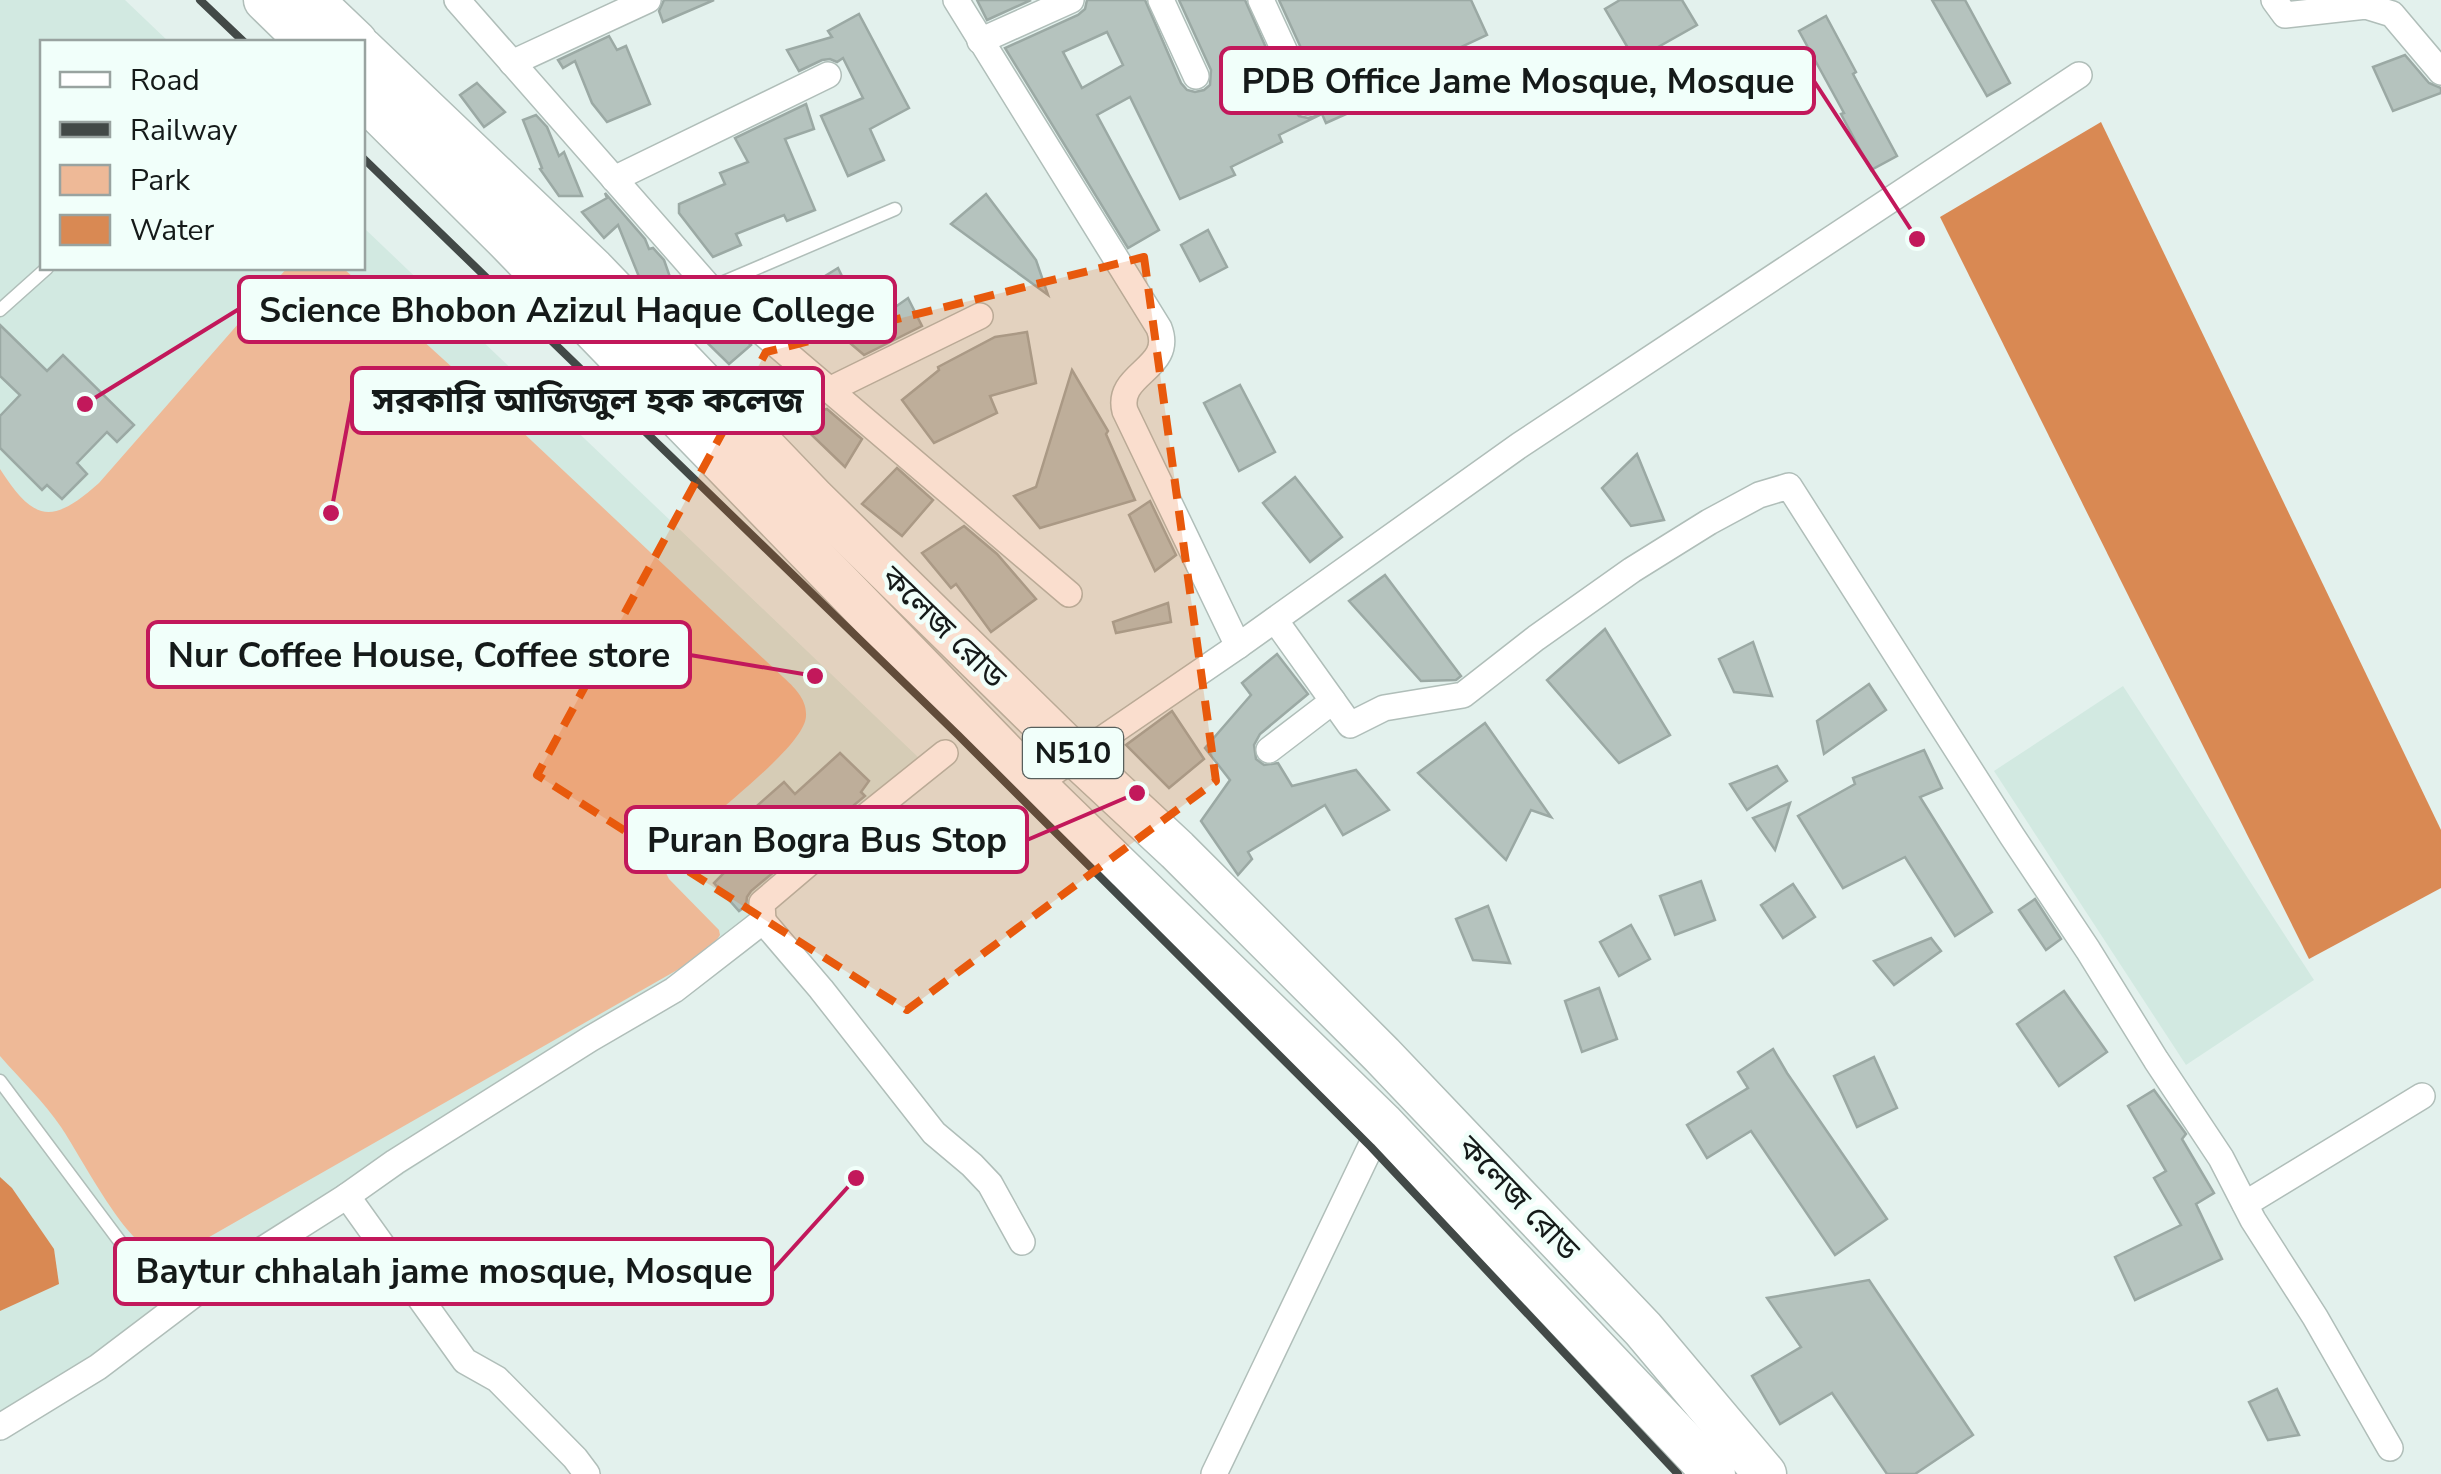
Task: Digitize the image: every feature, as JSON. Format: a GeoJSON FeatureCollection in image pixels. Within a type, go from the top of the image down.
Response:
{"type":"FeatureCollection","features":[{"type":"Feature","properties":{"kind":"highway"},"geometry":{"type":"LineString","coordinates":[[265,0],[306,40]]}},
{"type":"Feature","properties":{"kind":"highway"},"geometry":{"type":"LineString","coordinates":[[312,0],[354,40]]}},
{"type":"Feature","properties":{"kind":"highway","name":"কলেজ রোড"},"geometry":{"type":"LineString","coordinates":[[365,52],[593,269],[814,499],[1205,878],[1476,1153],[1643,1329],[1765,1474]]}},
{"type":"Feature","properties":{"kind":"highway","name":"কলেজ রোড"},"geometry":{"type":"LineString","coordinates":[[365,99],[505,238],[1035,785],[1382,1123],[1714,1474]]}},
{"type":"Feature","properties":{"kind":"street"},"geometry":{"type":"LineString","coordinates":[[457,0],[710,288],[1069,594]]}},
{"type":"Feature","properties":{"kind":"street"},"geometry":{"type":"LineString","coordinates":[[512,63],[648,0]]}},
{"type":"Feature","properties":{"kind":"street"},"geometry":{"type":"LineString","coordinates":[[956,0],[1159,328],[1163,338],[1161,352],[1122,399],[1238,646]]}},
{"type":"Feature","properties":{"kind":"street"},"geometry":{"type":"LineString","coordinates":[[980,41],[1071,0]]}},
{"type":"Feature","properties":{"kind":"street"},"geometry":{"type":"LineString","coordinates":[[1161,0],[1196,76]]}},
{"type":"Feature","properties":{"kind":"street"},"geometry":{"type":"LineString","coordinates":[[1261,0],[1308,102]]}},
{"type":"Feature","properties":{"kind":"street"},"geometry":{"type":"LineString","coordinates":[[2274,0],[2285,15],[2366,6],[2392,14],[2441,72]]}},
{"type":"Feature","properties":{"kind":"street"},"geometry":{"type":"LineString","coordinates":[[614,179],[828,75]]}},
{"type":"Feature","properties":{"kind":"street"},"geometry":{"type":"LineString","coordinates":[[1035,785],[1520,445],[2079,75]]}},
{"type":"Feature","properties":{"kind":"street"},"geometry":{"type":"LineString","coordinates":[[829,390],[980,316]]}},
{"type":"Feature","properties":{"kind":"street"},"geometry":{"type":"LineString","coordinates":[[1275,620],[1350,725],[1384,708],[1463,696],[1632,570],[1759,495],[1789,486],[2221,1158],[2390,1448]]}},
{"type":"Feature","properties":{"kind":"street"},"geometry":{"type":"LineString","coordinates":[[1270,750],[1334,701]]}},
{"type":"Feature","properties":{"kind":"street"},"geometry":{"type":"LineString","coordinates":[[945,754],[762,903],[763,921],[934,1133],[990,1184],[1022,1242]]}},
{"type":"Feature","properties":{"kind":"street"},"geometry":{"type":"LineString","coordinates":[[0,1427],[98,1367],[171,1310],[395,1162],[674,990],[763,921]]}},
{"type":"Feature","properties":{"kind":"street"},"geometry":{"type":"LineString","coordinates":[[2245,1204],[2422,1096]]}},
{"type":"Feature","properties":{"kind":"street"},"geometry":{"type":"LineString","coordinates":[[1214,1474],[1382,1123]]}},
{"type":"Feature","properties":{"kind":"street"},"geometry":{"type":"LineString","coordinates":[[347,1196],[465,1361],[497,1379],[587,1474]]}},
{"type":"Feature","properties":{"kind":"lane"},"geometry":{"type":"LineString","coordinates":[[710,288],[895,208]]}},
{"type":"Feature","properties":{"kind":"lane"},"geometry":{"type":"LineString","coordinates":[[0,310],[45,270]]}},
{"type":"Feature","properties":{"kind":"lane"},"geometry":{"type":"LineString","coordinates":[[0,1082],[171,1310]]}},
{"type":"Feature","properties":{"kind":"highlighted area"},"geometry":{"type":"Polygon","coordinates":[[[1144,257],[1216,781],[907,1010],[537,775],[766,352],[1144,257]]]}},
{"type":"Feature","properties":{"kind":"shaded area"},"geometry":{"type":"Polygon","coordinates":[[[0,0],[125,0],[167,40],[40,40],[40,270],[365,270],[365,229],[920,759],[788,871],[760,934],[746,952],[130,1351],[0,1418],[0,0]]]}},
{"type":"Feature","properties":{"kind":"shaded area"},"geometry":{"type":"Polygon","coordinates":[[[2123,686],[2314,980],[2186,1065],[1994,771],[2123,686]]]}},
{"type":"Feature","properties":{"kind":"green space"},"geometry":{"type":"Polygon","coordinates":[[[285,270],[345,270],[787,681],[806,710],[801,731],[787,749],[666,862],[669,879],[719,930],[715,943],[679,969],[197,1244],[165,1253],[146,1247],[124,1225],[54,1118],[0,1056],[0,469],[23,499],[45,512],[68,506],[99,483],[285,270]]]}},
{"type":"Feature","properties":{"kind":"water"},"geometry":{"type":"Polygon","coordinates":[[[2101,122],[2441,830],[2441,888],[2309,959],[1940,217],[2101,122]]]}},
{"type":"Feature","properties":{"kind":"water"},"geometry":{"type":"Polygon","coordinates":[[[0,1177],[54,1249],[59,1284],[0,1311],[0,1177]]]}},
{"type":"Feature","properties":{"kind":"building"},"geometry":{"type":"Polygon","coordinates":[[[664,0],[714,0],[663,22],[659,11],[664,0]]]}},
{"type":"Feature","properties":{"kind":"building"},"geometry":{"type":"Polygon","coordinates":[[[977,0],[1031,0],[987,20],[977,0]]]}},
{"type":"Feature","properties":{"kind":"building"},"geometry":{"type":"Polygon","coordinates":[[[1087,0],[1145,0],[1181,83],[1195,92],[1210,85],[1211,70],[1179,0],[1245,0],[1293,109],[1308,118],[1322,111],[1323,96],[1279,0],[1471,0],[1487,35],[1397,77],[1404,92],[1326,123],[1322,114],[1279,135],[1282,142],[1231,167],[1235,175],[1180,199],[1130,97],[1097,115],[1159,230],[1128,248],[1005,48],[1085,9],[1087,0]],[[1107,32],[1063,52],[1082,88],[1123,65],[1107,32]]]}},
{"type":"Feature","properties":{"kind":"building"},"geometry":{"type":"Polygon","coordinates":[[[1620,0],[1682,0],[1697,25],[1635,60],[1605,9],[1620,0]]]}},
{"type":"Feature","properties":{"kind":"building"},"geometry":{"type":"Polygon","coordinates":[[[1932,0],[1965,0],[2010,83],[1987,96],[1932,0]]]}},
{"type":"Feature","properties":{"kind":"building"},"geometry":{"type":"Polygon","coordinates":[[[859,14],[909,108],[870,129],[884,160],[848,176],[821,116],[863,98],[843,58],[837,62],[822,60],[799,71],[787,50],[832,37],[828,31],[859,14]]]}},
{"type":"Feature","properties":{"kind":"building"},"geometry":{"type":"Polygon","coordinates":[[[1826,16],[1897,156],[1871,170],[1799,31],[1826,16]]]}},
{"type":"Feature","properties":{"kind":"building"},"geometry":{"type":"Polygon","coordinates":[[[609,36],[617,50],[626,46],[650,104],[607,122],[592,103],[575,61],[563,68],[558,60],[609,36]]]}},
{"type":"Feature","properties":{"kind":"building"},"geometry":{"type":"Polygon","coordinates":[[[2405,55],[2429,83],[2441,88],[2441,93],[2393,111],[2373,67],[2405,55]]]}},
{"type":"Feature","properties":{"kind":"building"},"geometry":{"type":"Polygon","coordinates":[[[477,83],[505,112],[484,127],[460,95],[477,83]]]}},
{"type":"Feature","properties":{"kind":"building"},"geometry":{"type":"Polygon","coordinates":[[[806,104],[814,129],[785,139],[815,210],[787,221],[784,215],[736,234],[741,245],[713,257],[679,213],[679,204],[725,184],[720,173],[748,162],[735,138],[806,104]]]}},
{"type":"Feature","properties":{"kind":"building"},"geometry":{"type":"Polygon","coordinates":[[[536,115],[547,127],[559,156],[564,152],[582,196],[559,196],[540,169],[523,120],[536,115]]]}},
{"type":"Feature","properties":{"kind":"building"},"geometry":{"type":"Polygon","coordinates":[[[605,193],[645,239],[649,249],[653,248],[664,260],[671,280],[679,277],[688,288],[704,324],[717,315],[751,345],[729,364],[682,318],[672,315],[661,289],[650,293],[642,284],[618,225],[604,238],[582,212],[607,198],[605,193]]]}},
{"type":"Feature","properties":{"kind":"building"},"geometry":{"type":"Polygon","coordinates":[[[986,194],[1036,260],[1048,295],[951,224],[986,194]]]}},
{"type":"Feature","properties":{"kind":"building"},"geometry":{"type":"Polygon","coordinates":[[[1208,230],[1227,267],[1200,281],[1181,245],[1208,230]]]}},
{"type":"Feature","properties":{"kind":"building"},"geometry":{"type":"Polygon","coordinates":[[[838,268],[867,327],[908,298],[922,326],[864,355],[830,326],[809,334],[781,303],[838,268]]]}},
{"type":"Feature","properties":{"kind":"building"},"geometry":{"type":"Polygon","coordinates":[[[0,325],[47,371],[63,355],[134,425],[117,442],[107,432],[77,463],[87,474],[62,499],[47,485],[42,490],[0,448],[0,416],[20,395],[0,376],[0,325]]]}},
{"type":"Feature","properties":{"kind":"building"},"geometry":{"type":"Polygon","coordinates":[[[1027,332],[1036,383],[990,396],[997,413],[934,443],[902,400],[938,367],[995,337],[1027,332]]]}},
{"type":"Feature","properties":{"kind":"building"},"geometry":{"type":"Polygon","coordinates":[[[1072,370],[1108,431],[1135,500],[1040,528],[1014,496],[1036,487],[1072,370]]]}},
{"type":"Feature","properties":{"kind":"building"},"geometry":{"type":"Polygon","coordinates":[[[1240,385],[1275,452],[1239,471],[1204,403],[1240,385]]]}},
{"type":"Feature","properties":{"kind":"building"},"geometry":{"type":"Polygon","coordinates":[[[827,409],[862,439],[845,467],[794,418],[827,409]]]}},
{"type":"Feature","properties":{"kind":"building"},"geometry":{"type":"Polygon","coordinates":[[[1637,454],[1664,520],[1631,526],[1602,488],[1637,454]]]}},
{"type":"Feature","properties":{"kind":"building"},"geometry":{"type":"Polygon","coordinates":[[[897,468],[933,500],[902,536],[862,504],[897,468]]]}},
{"type":"Feature","properties":{"kind":"building"},"geometry":{"type":"Polygon","coordinates":[[[1295,477],[1342,537],[1310,562],[1263,503],[1295,477]]]}},
{"type":"Feature","properties":{"kind":"building"},"geometry":{"type":"Polygon","coordinates":[[[1150,501],[1176,555],[1155,571],[1129,515],[1150,501]]]}},
{"type":"Feature","properties":{"kind":"building"},"geometry":{"type":"Polygon","coordinates":[[[964,526],[997,554],[1036,599],[991,632],[956,584],[951,588],[922,553],[964,526]]]}},
{"type":"Feature","properties":{"kind":"building"},"geometry":{"type":"Polygon","coordinates":[[[1385,575],[1461,676],[1456,680],[1421,681],[1349,601],[1385,575]]]}},
{"type":"Feature","properties":{"kind":"building"},"geometry":{"type":"Polygon","coordinates":[[[1168,603],[1171,622],[1116,633],[1113,622],[1168,603]]]}},
{"type":"Feature","properties":{"kind":"building"},"geometry":{"type":"Polygon","coordinates":[[[1605,629],[1670,735],[1619,763],[1547,680],[1605,629]]]}},
{"type":"Feature","properties":{"kind":"building"},"geometry":{"type":"Polygon","coordinates":[[[1753,642],[1772,696],[1734,692],[1719,659],[1753,642]]]}},
{"type":"Feature","properties":{"kind":"building"},"geometry":{"type":"Polygon","coordinates":[[[1277,654],[1308,694],[1260,734],[1254,745],[1256,759],[1264,765],[1278,763],[1292,786],[1356,770],[1389,810],[1343,835],[1325,805],[1248,852],[1252,859],[1238,875],[1201,821],[1230,780],[1205,748],[1251,695],[1242,683],[1277,654]]]}},
{"type":"Feature","properties":{"kind":"building"},"geometry":{"type":"Polygon","coordinates":[[[1869,684],[1886,710],[1824,754],[1817,721],[1869,684]]]}},
{"type":"Feature","properties":{"kind":"building"},"geometry":{"type":"Polygon","coordinates":[[[1172,711],[1204,759],[1169,788],[1126,745],[1172,711]]]}},
{"type":"Feature","properties":{"kind":"building"},"geometry":{"type":"Polygon","coordinates":[[[1485,723],[1551,817],[1531,810],[1506,860],[1418,773],[1485,723]]]}},
{"type":"Feature","properties":{"kind":"building"},"geometry":{"type":"Polygon","coordinates":[[[1924,750],[1942,788],[1920,797],[1992,912],[1955,936],[1905,857],[1843,888],[1798,816],[1855,784],[1853,778],[1924,750]]]}},
{"type":"Feature","properties":{"kind":"building"},"geometry":{"type":"Polygon","coordinates":[[[840,753],[869,781],[861,792],[865,796],[751,891],[746,906],[739,911],[714,883],[766,830],[750,812],[784,782],[795,794],[840,753]]]}},
{"type":"Feature","properties":{"kind":"building"},"geometry":{"type":"Polygon","coordinates":[[[1777,766],[1787,781],[1747,810],[1730,784],[1777,766]]]}},
{"type":"Feature","properties":{"kind":"building"},"geometry":{"type":"Polygon","coordinates":[[[1790,803],[1775,850],[1753,818],[1790,803]]]}},
{"type":"Feature","properties":{"kind":"building"},"geometry":{"type":"Polygon","coordinates":[[[1701,881],[1715,920],[1675,935],[1660,896],[1701,881]]]}},
{"type":"Feature","properties":{"kind":"building"},"geometry":{"type":"Polygon","coordinates":[[[1793,884],[1815,917],[1783,938],[1761,905],[1793,884]]]}},
{"type":"Feature","properties":{"kind":"building"},"geometry":{"type":"Polygon","coordinates":[[[2035,899],[2061,939],[2046,950],[2019,910],[2035,899]]]}},
{"type":"Feature","properties":{"kind":"building"},"geometry":{"type":"Polygon","coordinates":[[[1488,906],[1510,963],[1473,960],[1456,919],[1488,906]]]}},
{"type":"Feature","properties":{"kind":"building"},"geometry":{"type":"Polygon","coordinates":[[[1631,925],[1650,959],[1619,976],[1600,942],[1631,925]]]}},
{"type":"Feature","properties":{"kind":"building"},"geometry":{"type":"Polygon","coordinates":[[[1931,938],[1941,951],[1894,985],[1874,961],[1931,938]]]}},
{"type":"Feature","properties":{"kind":"building"},"geometry":{"type":"Polygon","coordinates":[[[1599,988],[1617,1039],[1582,1052],[1565,1001],[1599,988]]]}},
{"type":"Feature","properties":{"kind":"building"},"geometry":{"type":"Polygon","coordinates":[[[2064,991],[2107,1052],[2059,1086],[2017,1024],[2064,991]]]}},
{"type":"Feature","properties":{"kind":"building"},"geometry":{"type":"Polygon","coordinates":[[[1773,1049],[1887,1219],[1835,1255],[1751,1131],[1707,1158],[1687,1125],[1748,1088],[1738,1072],[1773,1049]]]}},
{"type":"Feature","properties":{"kind":"building"},"geometry":{"type":"Polygon","coordinates":[[[1874,1057],[1897,1108],[1857,1127],[1834,1076],[1874,1057]]]}},
{"type":"Feature","properties":{"kind":"building"},"geometry":{"type":"Polygon","coordinates":[[[2154,1090],[2186,1134],[2182,1139],[2214,1193],[2196,1204],[2222,1259],[2135,1300],[2115,1257],[2181,1225],[2154,1178],[2166,1171],[2128,1106],[2154,1090]]]}},
{"type":"Feature","properties":{"kind":"building"},"geometry":{"type":"Polygon","coordinates":[[[1869,1280],[1973,1435],[1915,1474],[1887,1474],[1832,1393],[1780,1424],[1752,1376],[1801,1347],[1767,1298],[1869,1280]]]}},
{"type":"Feature","properties":{"kind":"building"},"geometry":{"type":"Polygon","coordinates":[[[2277,1389],[2299,1435],[2268,1440],[2249,1402],[2277,1389]]]}},
{"type":"Feature","properties":{"kind":"railway"},"geometry":{"type":"LineString","coordinates":[[200,0],[242,40]]}},
{"type":"Feature","properties":{"kind":"railway"},"geometry":{"type":"LineString","coordinates":[[365,160],[958,735],[1371,1147],[1678,1474]]}},
{"type":"Feature","properties":{"kind":"place","name":"PDB Office Jame Mosque, Mosque"},"geometry":{"type":"Point","coordinates":[1917,239]}},
{"type":"Feature","properties":{"kind":"place","name":"Science Bhobon Azizul Haque College"},"geometry":{"type":"Point","coordinates":[85,404]}},
{"type":"Feature","properties":{"kind":"place","name":"সরকারি আজিজুল হক কলেজ"},"geometry":{"type":"Point","coordinates":[331,513]}},
{"type":"Feature","properties":{"kind":"place","name":"Nur Coffee House, Coffee store"},"geometry":{"type":"Point","coordinates":[815,676]}},
{"type":"Feature","properties":{"kind":"place","name":"Puran Bogra Bus Stop"},"geometry":{"type":"Point","coordinates":[1137,793]}},
{"type":"Feature","properties":{"kind":"place","name":"Baytur chhalah jame mosque, Mosque"},"geometry":{"type":"Point","coordinates":[856,1178]}}]}
